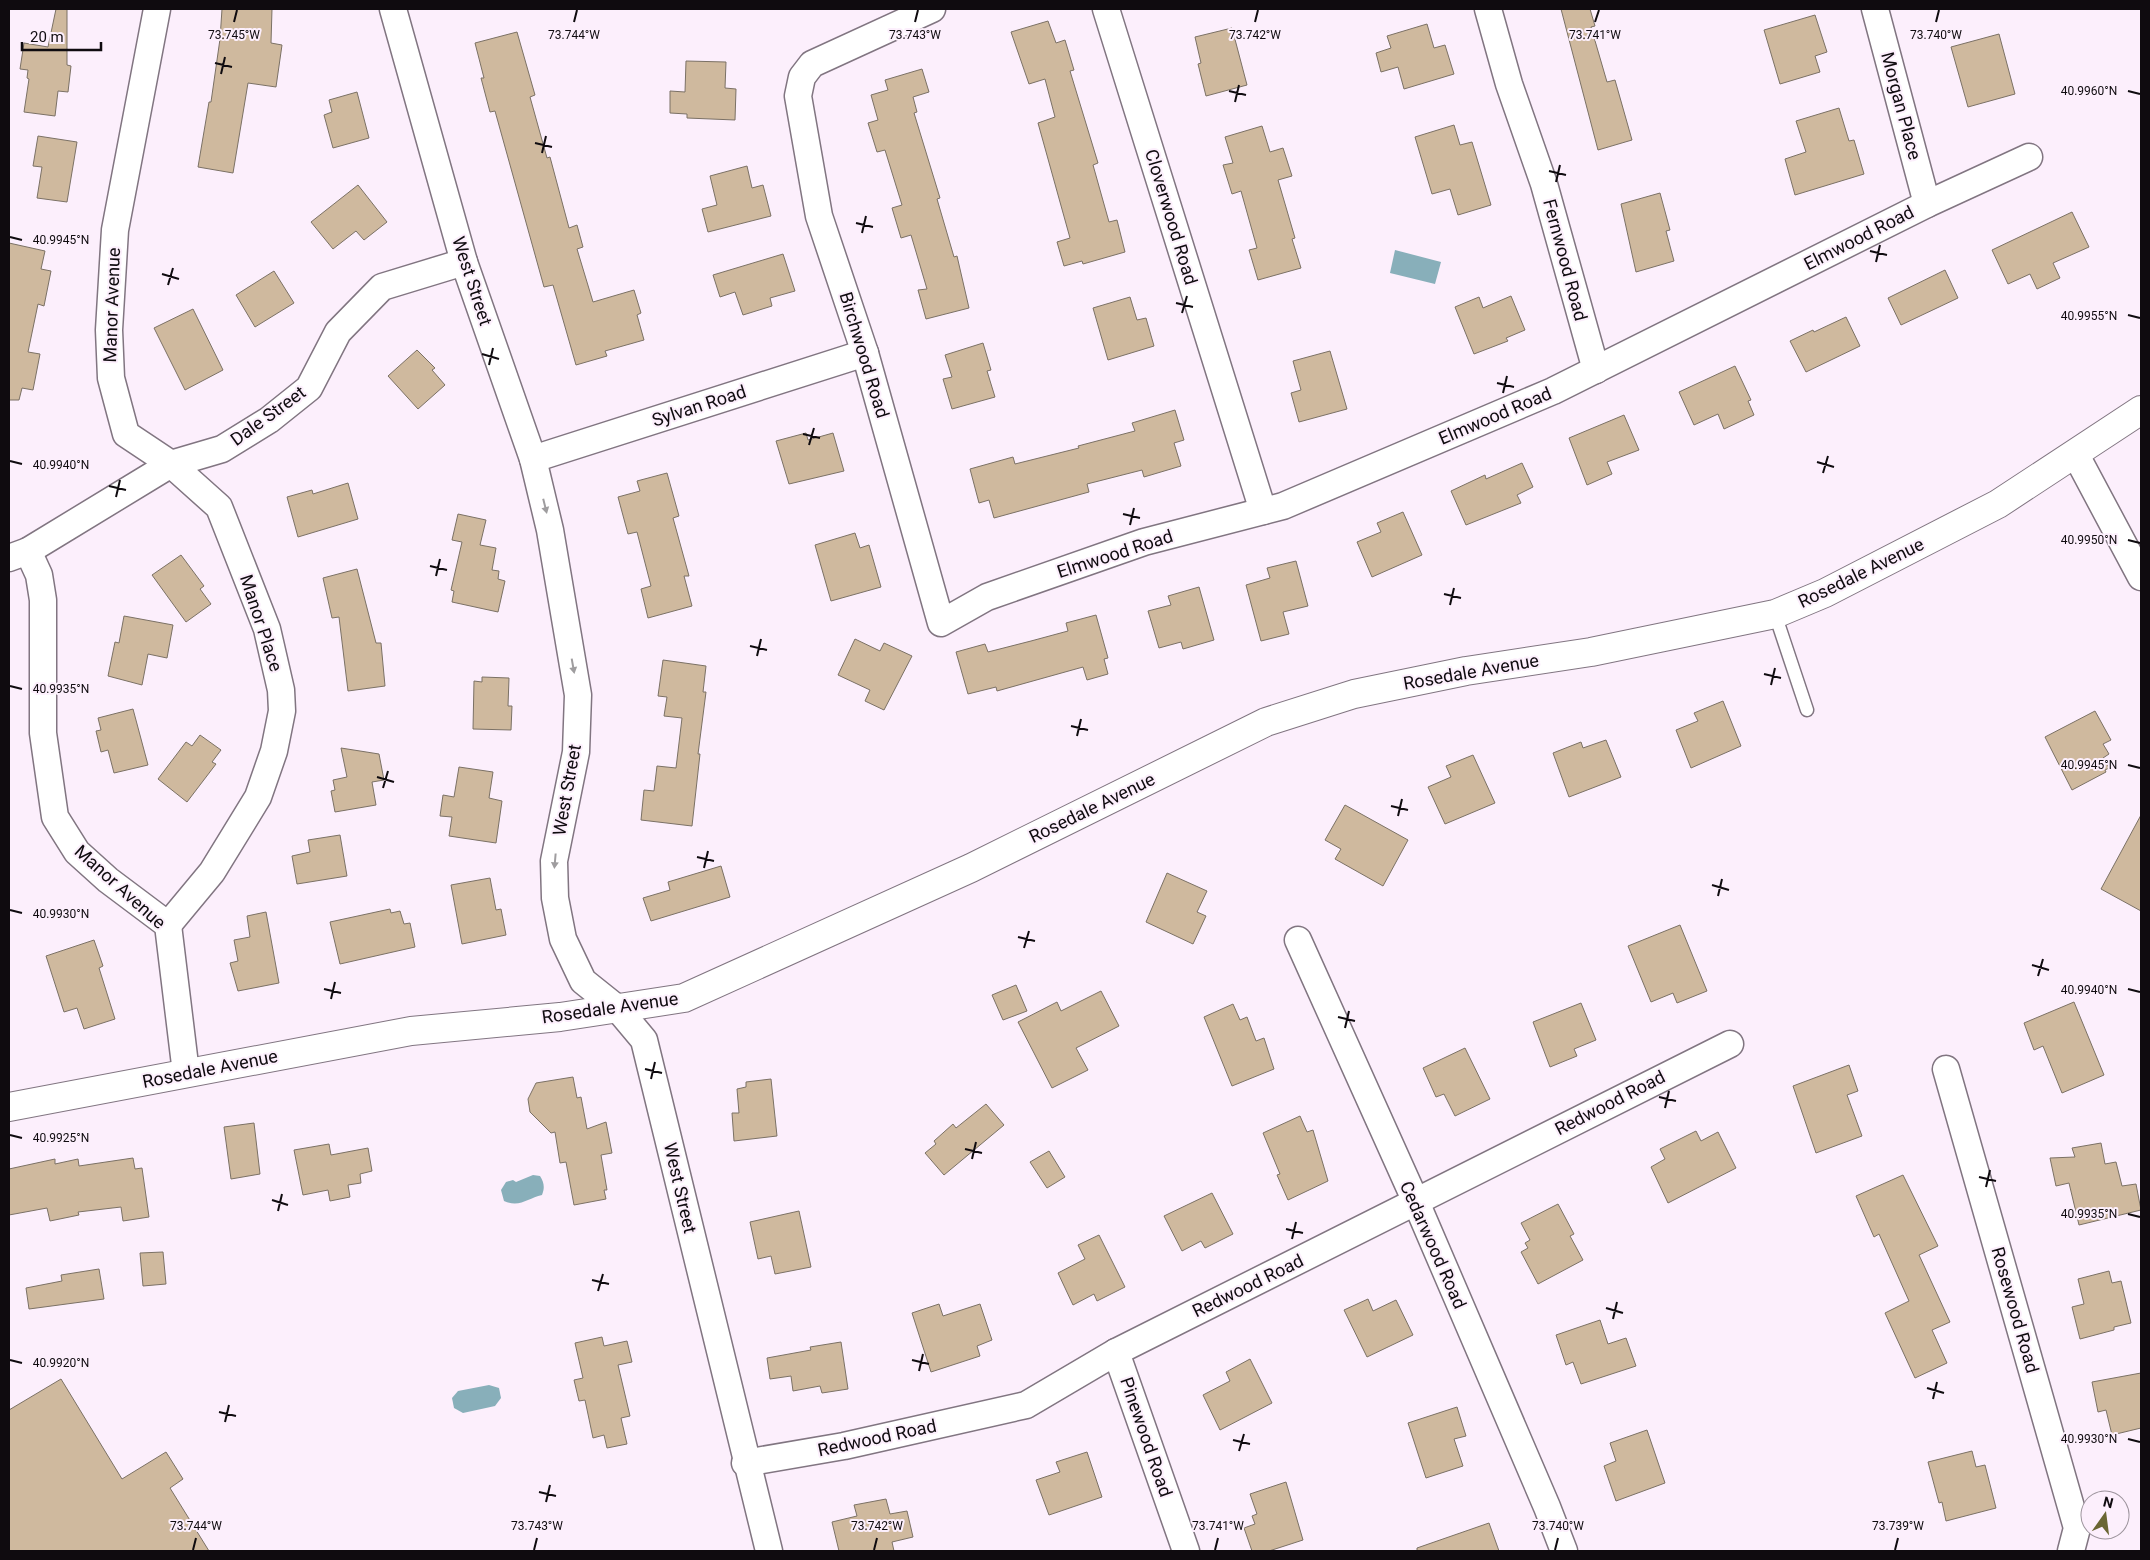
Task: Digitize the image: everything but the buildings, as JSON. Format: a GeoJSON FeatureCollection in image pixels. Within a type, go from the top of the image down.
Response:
{"type":"FeatureCollection","features":[{"type":"Feature","properties":{"kind":"street","name":"Manor Avenue"},"geometry":{"type":"LineString","coordinates":[[157,9],[115,230],[109,330],[111,378],[126,434],[171,464],[18,555],[39,575],[43,600],[43,733],[55,817],[77,852],[108,880],[168,925],[186,1074]]}},
{"type":"Feature","properties":{"kind":"street","name":"West Street"},"geometry":{"type":"LineString","coordinates":[[393,9],[464,262],[533,459],[550,530],[578,695],[576,752],[554,861],[555,898],[564,939],[584,981],[618,1009],[644,1040],[769,1551]]}},
{"type":"Feature","properties":{"kind":"street","name":"Birchwood Road"},"geometry":{"type":"LineString","coordinates":[[932,9],[812,64],[802,77],[798,96],[819,216],[866,353],[941,623]]}},
{"type":"Feature","properties":{"kind":"street","name":"Cloverwood Road"},"geometry":{"type":"LineString","coordinates":[[1106,9],[1262,511]]}},
{"type":"Feature","properties":{"kind":"street","name":"Fernwood Road"},"geometry":{"type":"LineString","coordinates":[[1488,9],[1509,84],[1544,184],[1596,370]]}},
{"type":"Feature","properties":{"kind":"street","name":"Morgan Place"},"geometry":{"type":"LineString","coordinates":[[1875,9],[1927,204]]}},
{"type":"Feature","properties":{"kind":"street","name":"Elmwood Road"},"geometry":{"type":"LineString","coordinates":[[941,623],[987,597],[1144,542],[1283,506],[1553,391],[1927,204],[2028,157]]}},
{"type":"Feature","properties":{"kind":"street","name":"Dale Street"},"geometry":{"type":"LineString","coordinates":[[171,464],[222,449],[268,420],[309,388],[338,332],[382,287],[464,262]]}},
{"type":"Feature","properties":{"kind":"street","name":"Sylvan Road"},"geometry":{"type":"LineString","coordinates":[[533,459],[866,353]]}},
{"type":"Feature","properties":{"kind":"street","name":"Rosedale Avenue"},"geometry":{"type":"LineString","coordinates":[[9,1107],[411,1031],[560,1017],[684,998],[971,868],[1266,722],[1363,692],[1466,671],[1591,652],[1775,614],[1825,594],[1998,504],[2076,455],[2141,410]]}},
{"type":"Feature","properties":{"kind":"street"},"geometry":{"type":"LineString","coordinates":[[2076,455],[2141,577]]}},
{"type":"Feature","properties":{"kind":"street","name":"Manor Place"},"geometry":{"type":"LineString","coordinates":[[168,925],[212,872],[258,797],[274,751],[282,711],[281,690],[267,629],[220,507],[171,464]]}},
{"type":"Feature","properties":{"kind":"street","name":"Cedarwood Road"},"geometry":{"type":"LineString","coordinates":[[1298,940],[1416,1202],[1547,1506],[1564,1551]]}},
{"type":"Feature","properties":{"kind":"street","name":"Redwood Road"},"geometry":{"type":"LineString","coordinates":[[746,1463],[844,1446],[1026,1404],[1116,1352],[1730,1044]]}},
{"type":"Feature","properties":{"kind":"street","name":"Rosewood Road"},"geometry":{"type":"LineString","coordinates":[[1946,1069],[2076,1528],[2071,1551]]}},
{"type":"Feature","properties":{"kind":"street","name":"Pinewood Road"},"geometry":{"type":"LineString","coordinates":[[1116,1352],[1186,1551]]}},
{"type":"Feature","properties":{"kind":"lane"},"geometry":{"type":"LineString","coordinates":[[1775,614],[1807,710]]}},
{"type":"Feature","properties":{"kind":"water"},"geometry":{"type":"Polygon","coordinates":[[[1395,250],[1441,262],[1435,284],[1390,273],[1395,250]]]}},
{"type":"Feature","properties":{"kind":"water"},"geometry":{"type":"Polygon","coordinates":[[[533,1175],[540,1176],[544,1187],[542,1195],[519,1203],[504,1201],[501,1190],[506,1182],[513,1180],[516,1182],[533,1175]]]}},
{"type":"Feature","properties":{"kind":"water"},"geometry":{"type":"Polygon","coordinates":[[[489,1385],[499,1388],[501,1398],[495,1406],[463,1413],[454,1408],[452,1398],[458,1391],[489,1385]]]}}]}
